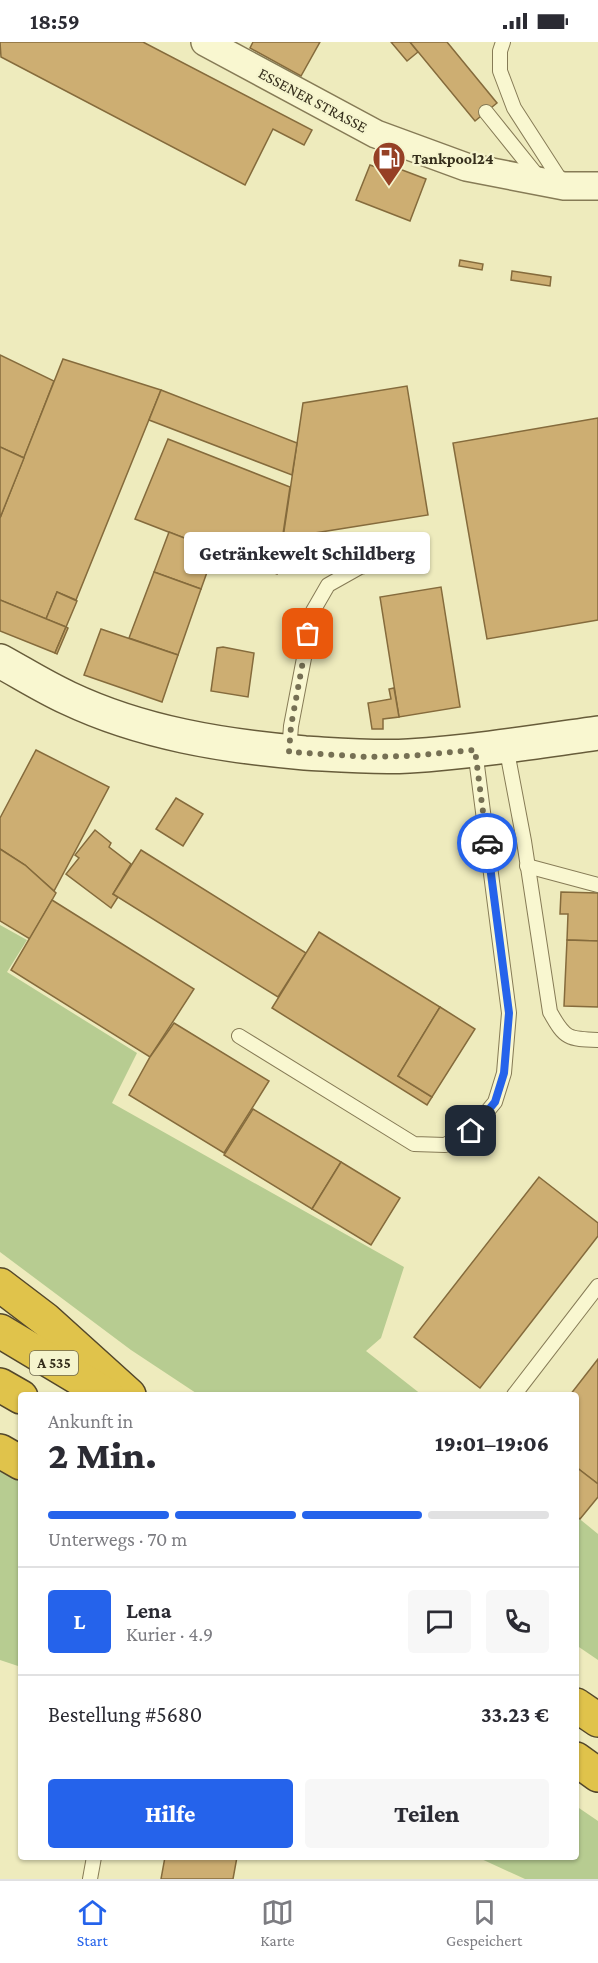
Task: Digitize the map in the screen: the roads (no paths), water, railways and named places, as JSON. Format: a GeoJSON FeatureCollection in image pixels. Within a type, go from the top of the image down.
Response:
{"type":"FeatureCollection","features":[{"type":"Feature","properties":{"kind":"highway"},"geometry":{"type":"LineString","coordinates":[[0,1285],[46,1320],[126,1392]]}},
{"type":"Feature","properties":{"kind":"highway","name":"A 535"},"geometry":{"type":"LineString","coordinates":[[0,1331],[102,1392]]}},
{"type":"Feature","properties":{"kind":"highway","name":"A 535"},"geometry":{"type":"LineString","coordinates":[[0,1385],[18,1395]]}},
{"type":"Feature","properties":{"kind":"highway"},"geometry":{"type":"LineString","coordinates":[[0,1451],[18,1461]]}},
{"type":"Feature","properties":{"kind":"highway"},"geometry":{"type":"LineString","coordinates":[[579,1707],[598,1720]]}},
{"type":"Feature","properties":{"kind":"street","name":"ESSENER STRASSE"},"geometry":{"type":"LineString","coordinates":[[205,42],[376,134],[466,167],[553,184],[598,186]]}},
{"type":"Feature","properties":{"kind":"street"},"geometry":{"type":"LineString","coordinates":[[0,661],[68,698],[138,725],[216,743],[289,752],[369,757],[410,756],[598,733]]}},
{"type":"Feature","properties":{"kind":"lane"},"geometry":{"type":"LineString","coordinates":[[503,42],[500,51],[500,71],[514,108],[553,184]]}},
{"type":"Feature","properties":{"kind":"lane"},"geometry":{"type":"LineString","coordinates":[[486,112],[553,184]]}},
{"type":"Feature","properties":{"kind":"lane"},"geometry":{"type":"LineString","coordinates":[[289,752],[291,726],[313,611],[328,585],[360,567],[399,560]]}},
{"type":"Feature","properties":{"kind":"lane"},"geometry":{"type":"LineString","coordinates":[[490,748],[527,866],[550,1012],[561,1031],[573,1039],[598,1040]]}},
{"type":"Feature","properties":{"kind":"lane"},"geometry":{"type":"LineString","coordinates":[[239,1036],[414,1144],[445,1145],[471,1131],[495,1102],[504,1073],[509,1013],[490,748]]}},
{"type":"Feature","properties":{"kind":"lane"},"geometry":{"type":"LineString","coordinates":[[527,866],[598,885]]}},
{"type":"Feature","properties":{"kind":"lane"},"geometry":{"type":"LineString","coordinates":[[516,1392],[598,1286]]}},
{"type":"Feature","properties":{"kind":"lane"},"geometry":{"type":"LineString","coordinates":[[90,1879],[93,1860]]}},
{"type":"Feature","properties":{"kind":"place","name":"Tankpool24"},"geometry":{"type":"Point","coordinates":[389,187]}},
{"type":"Feature","properties":{"kind":"place","name":"Getränkewelt Schildberg"},"geometry":{"type":"Point","coordinates":[308,634]}}]}
